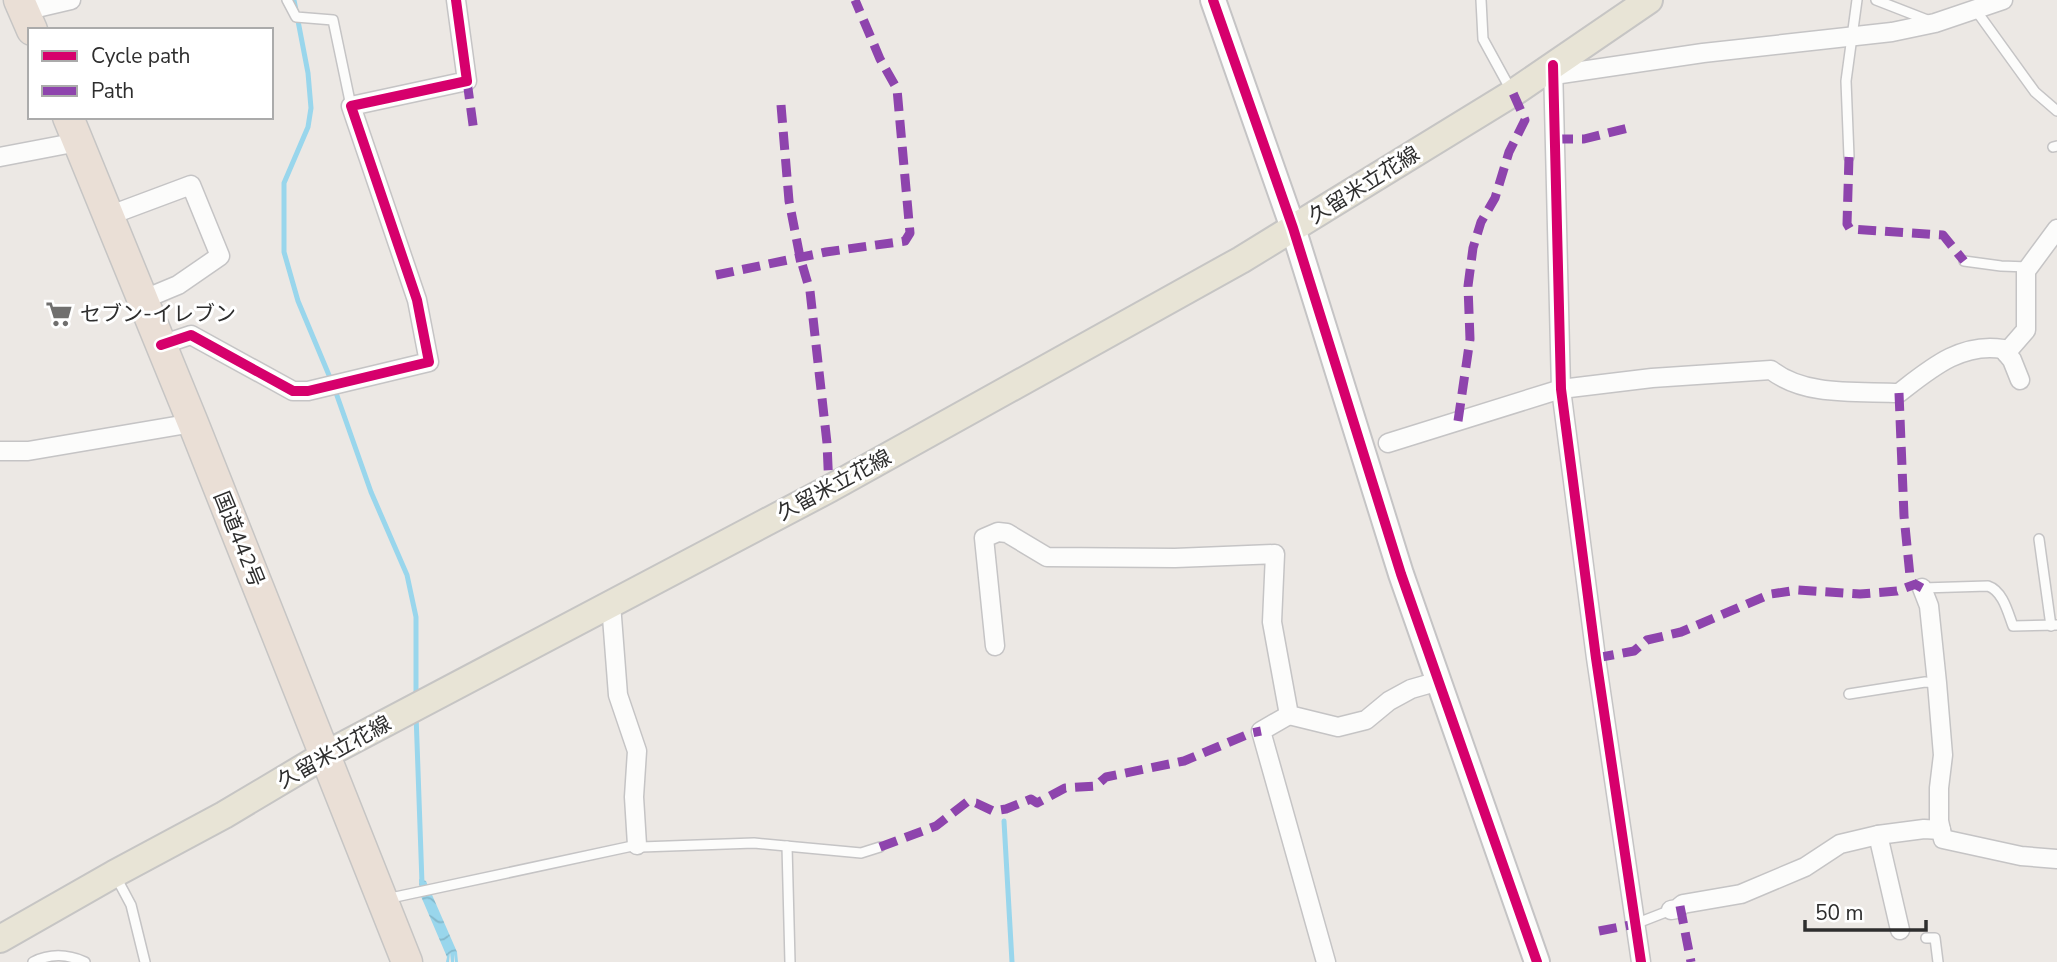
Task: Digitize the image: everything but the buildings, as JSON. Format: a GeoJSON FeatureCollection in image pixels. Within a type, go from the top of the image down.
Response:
{"type":"FeatureCollection","features":[{"type":"Feature","properties":{"kind":"highway","name":"国道442号"},"geometry":{"type":"LineString","coordinates":[[73,130],[193,422],[323,756],[407,962]]}},
{"type":"Feature","properties":{"kind":"main road","name":"久留米立花線"},"geometry":{"type":"LineString","coordinates":[[0,939],[114,874],[224,816],[323,756],[841,482],[1241,260],[1553,70],[1649,0]]}},
{"type":"Feature","properties":{"kind":"street"},"geometry":{"type":"LineString","coordinates":[[25,14],[71,0]]}},
{"type":"Feature","properties":{"kind":"street"},"geometry":{"type":"LineString","coordinates":[[161,345],[191,335],[293,391],[308,391],[429,362],[417,300],[351,106],[467,81],[456,0]]}},
{"type":"Feature","properties":{"kind":"street"},"geometry":{"type":"LineString","coordinates":[[1213,0],[1293,228],[1366,464],[1439,681],[1537,962]]}},
{"type":"Feature","properties":{"kind":"street"},"geometry":{"type":"LineString","coordinates":[[1641,962],[1595,658],[1561,389],[1553,70],[1853,38],[1935,23],[2003,0]]}},
{"type":"Feature","properties":{"kind":"street"},"geometry":{"type":"LineString","coordinates":[[0,157],[73,130]]}},
{"type":"Feature","properties":{"kind":"street"},"geometry":{"type":"LineString","coordinates":[[108,216],[191,185],[220,256],[178,285],[142,300]]}},
{"type":"Feature","properties":{"kind":"street"},"geometry":{"type":"LineString","coordinates":[[2006,353],[2026,330],[2026,271],[2057,229]]}},
{"type":"Feature","properties":{"kind":"street"},"geometry":{"type":"LineString","coordinates":[[1388,443],[1561,389],[1652,378],[1771,370],[1783,380],[1810,388],[1899,393],[1934,366],[1960,352],[1990,346],[2003,349],[2020,380]]}},
{"type":"Feature","properties":{"kind":"street"},"geometry":{"type":"LineString","coordinates":[[0,451],[28,451],[193,422]]}},
{"type":"Feature","properties":{"kind":"street"},"geometry":{"type":"LineString","coordinates":[[995,646],[977,533],[1007,533],[1046,557],[1175,558],[1275,554],[1272,622],[1289,715]]}},
{"type":"Feature","properties":{"kind":"street"},"geometry":{"type":"LineString","coordinates":[[1922,589],[1928,606],[1937,683],[1943,755],[1939,788],[1943,839],[2021,856],[2057,859]]}},
{"type":"Feature","properties":{"kind":"street"},"geometry":{"type":"LineString","coordinates":[[611,604],[618,695],[637,751],[634,797],[637,845]]}},
{"type":"Feature","properties":{"kind":"street"},"geometry":{"type":"LineString","coordinates":[[1326,962],[1261,731],[1289,715],[1338,727],[1366,720],[1389,701],[1411,689],[1439,681]]}},
{"type":"Feature","properties":{"kind":"street"},"geometry":{"type":"LineString","coordinates":[[1671,909],[1677,909],[1683,904],[1741,894],[1805,867],[1840,844],[1878,835],[1924,829],[1941,830]]}},
{"type":"Feature","properties":{"kind":"street"},"geometry":{"type":"LineString","coordinates":[[1878,835],[1900,930]]}},
{"type":"Feature","properties":{"kind":"lane"},"geometry":{"type":"LineString","coordinates":[[287,0],[296,17],[333,20],[351,106]]}},
{"type":"Feature","properties":{"kind":"lane"},"geometry":{"type":"LineString","coordinates":[[1481,0],[1483,39],[1513,93]]}},
{"type":"Feature","properties":{"kind":"lane"},"geometry":{"type":"LineString","coordinates":[[1849,157],[1846,81],[1857,0]]}},
{"type":"Feature","properties":{"kind":"lane"},"geometry":{"type":"LineString","coordinates":[[1875,0],[1935,23]]}},
{"type":"Feature","properties":{"kind":"lane"},"geometry":{"type":"LineString","coordinates":[[1975,9],[2035,92],[2057,111]]}},
{"type":"Feature","properties":{"kind":"lane"},"geometry":{"type":"LineString","coordinates":[[1964,261],[2029,267]]}},
{"type":"Feature","properties":{"kind":"lane"},"geometry":{"type":"LineString","coordinates":[[1922,589],[1994,588],[2003,601],[2013,626],[2054,625],[2039,539]]}},
{"type":"Feature","properties":{"kind":"lane"},"geometry":{"type":"LineString","coordinates":[[1849,694],[1925,682],[1937,683]]}},
{"type":"Feature","properties":{"kind":"lane"},"geometry":{"type":"LineString","coordinates":[[381,899],[406,896],[637,845],[754,843],[861,853],[880,847]]}},
{"type":"Feature","properties":{"kind":"lane"},"geometry":{"type":"LineString","coordinates":[[787,846],[790,962]]}},
{"type":"Feature","properties":{"kind":"lane"},"geometry":{"type":"LineString","coordinates":[[114,874],[131,905],[145,962]]}},
{"type":"Feature","properties":{"kind":"lane"},"geometry":{"type":"LineString","coordinates":[[1635,924],[1671,909]]}},
{"type":"Feature","properties":{"kind":"lane"},"geometry":{"type":"LineString","coordinates":[[1926,939],[1935,938],[1938,962]]}},
{"type":"Feature","properties":{"kind":"lane"},"geometry":{"type":"LineString","coordinates":[[33,962],[46,956],[55,959],[71,956],[85,962]]}},
{"type":"Feature","properties":{"kind":"water"},"geometry":{"type":"Polygon","coordinates":[[[419,879],[426,881],[457,952],[458,962],[455,962],[454,954],[454,962],[451,962],[450,952],[449,962],[446,962],[447,957],[420,894],[419,879]]]}},
{"type":"Feature","properties":{"kind":"waterway"},"geometry":{"type":"LineString","coordinates":[[294,0],[308,73],[311,108],[308,127],[284,183],[284,252],[298,301],[331,380]]}},
{"type":"Feature","properties":{"kind":"waterway"},"geometry":{"type":"LineString","coordinates":[[335,390],[371,492],[407,575],[416,617],[416,698]]}},
{"type":"Feature","properties":{"kind":"waterway"},"geometry":{"type":"LineString","coordinates":[[416,714],[422,883]]}},
{"type":"Feature","properties":{"kind":"waterway"},"geometry":{"type":"LineString","coordinates":[[1004,821],[1012,962]]}},
{"type":"Feature","properties":{"kind":"marked path"},"geometry":{"type":"LineString","coordinates":[[716,275],[826,252],[905,241],[910,233],[897,89],[880,59],[855,0]]}},
{"type":"Feature","properties":{"kind":"marked path"},"geometry":{"type":"LineString","coordinates":[[467,81],[474,132]]}},
{"type":"Feature","properties":{"kind":"marked path"},"geometry":{"type":"LineString","coordinates":[[1458,421],[1470,339],[1468,286],[1473,248],[1481,222],[1495,198],[1509,152],[1525,120],[1513,93]]}},
{"type":"Feature","properties":{"kind":"marked path"},"geometry":{"type":"LineString","coordinates":[[781,105],[789,201],[810,291],[827,443],[829,489]]}},
{"type":"Feature","properties":{"kind":"marked path"},"geometry":{"type":"LineString","coordinates":[[1555,139],[1584,139],[1632,127]]}},
{"type":"Feature","properties":{"kind":"marked path"},"geometry":{"type":"LineString","coordinates":[[1849,157],[1847,224],[1850,229],[1943,235],[1964,261]]}},
{"type":"Feature","properties":{"kind":"marked path"},"geometry":{"type":"LineString","coordinates":[[1899,393],[1904,516],[1910,576],[1913,583],[1922,588]]}},
{"type":"Feature","properties":{"kind":"marked path"},"geometry":{"type":"LineString","coordinates":[[1596,658],[1634,651],[1647,640],[1681,632],[1771,594],[1798,590],[1860,594],[1897,591],[1916,584]]}},
{"type":"Feature","properties":{"kind":"marked path"},"geometry":{"type":"LineString","coordinates":[[880,847],[936,826],[967,802],[993,811],[1031,799],[1037,803],[1065,788],[1096,786],[1106,777],[1184,761],[1261,731]]}},
{"type":"Feature","properties":{"kind":"marked path"},"geometry":{"type":"LineString","coordinates":[[1680,906],[1691,962]]}},
{"type":"Feature","properties":{"kind":"marked path"},"geometry":{"type":"LineString","coordinates":[[1599,931],[1635,924]]}},
{"type":"Feature","properties":{"kind":"cycle path"},"geometry":{"type":"LineString","coordinates":[[161,345],[191,335],[293,391],[308,391],[429,362],[417,300],[351,106],[467,81],[456,0]]}},
{"type":"Feature","properties":{"kind":"cycle path"},"geometry":{"type":"LineString","coordinates":[[1213,0],[1293,228],[1401,574],[1537,962]]}},
{"type":"Feature","properties":{"kind":"cycle path"},"geometry":{"type":"LineString","coordinates":[[1553,65],[1561,389],[1596,658],[1641,962]]}},
{"type":"Feature","properties":{"kind":"place","name":"セブン-イレブン"},"geometry":{"type":"Point","coordinates":[59,314]}}]}
